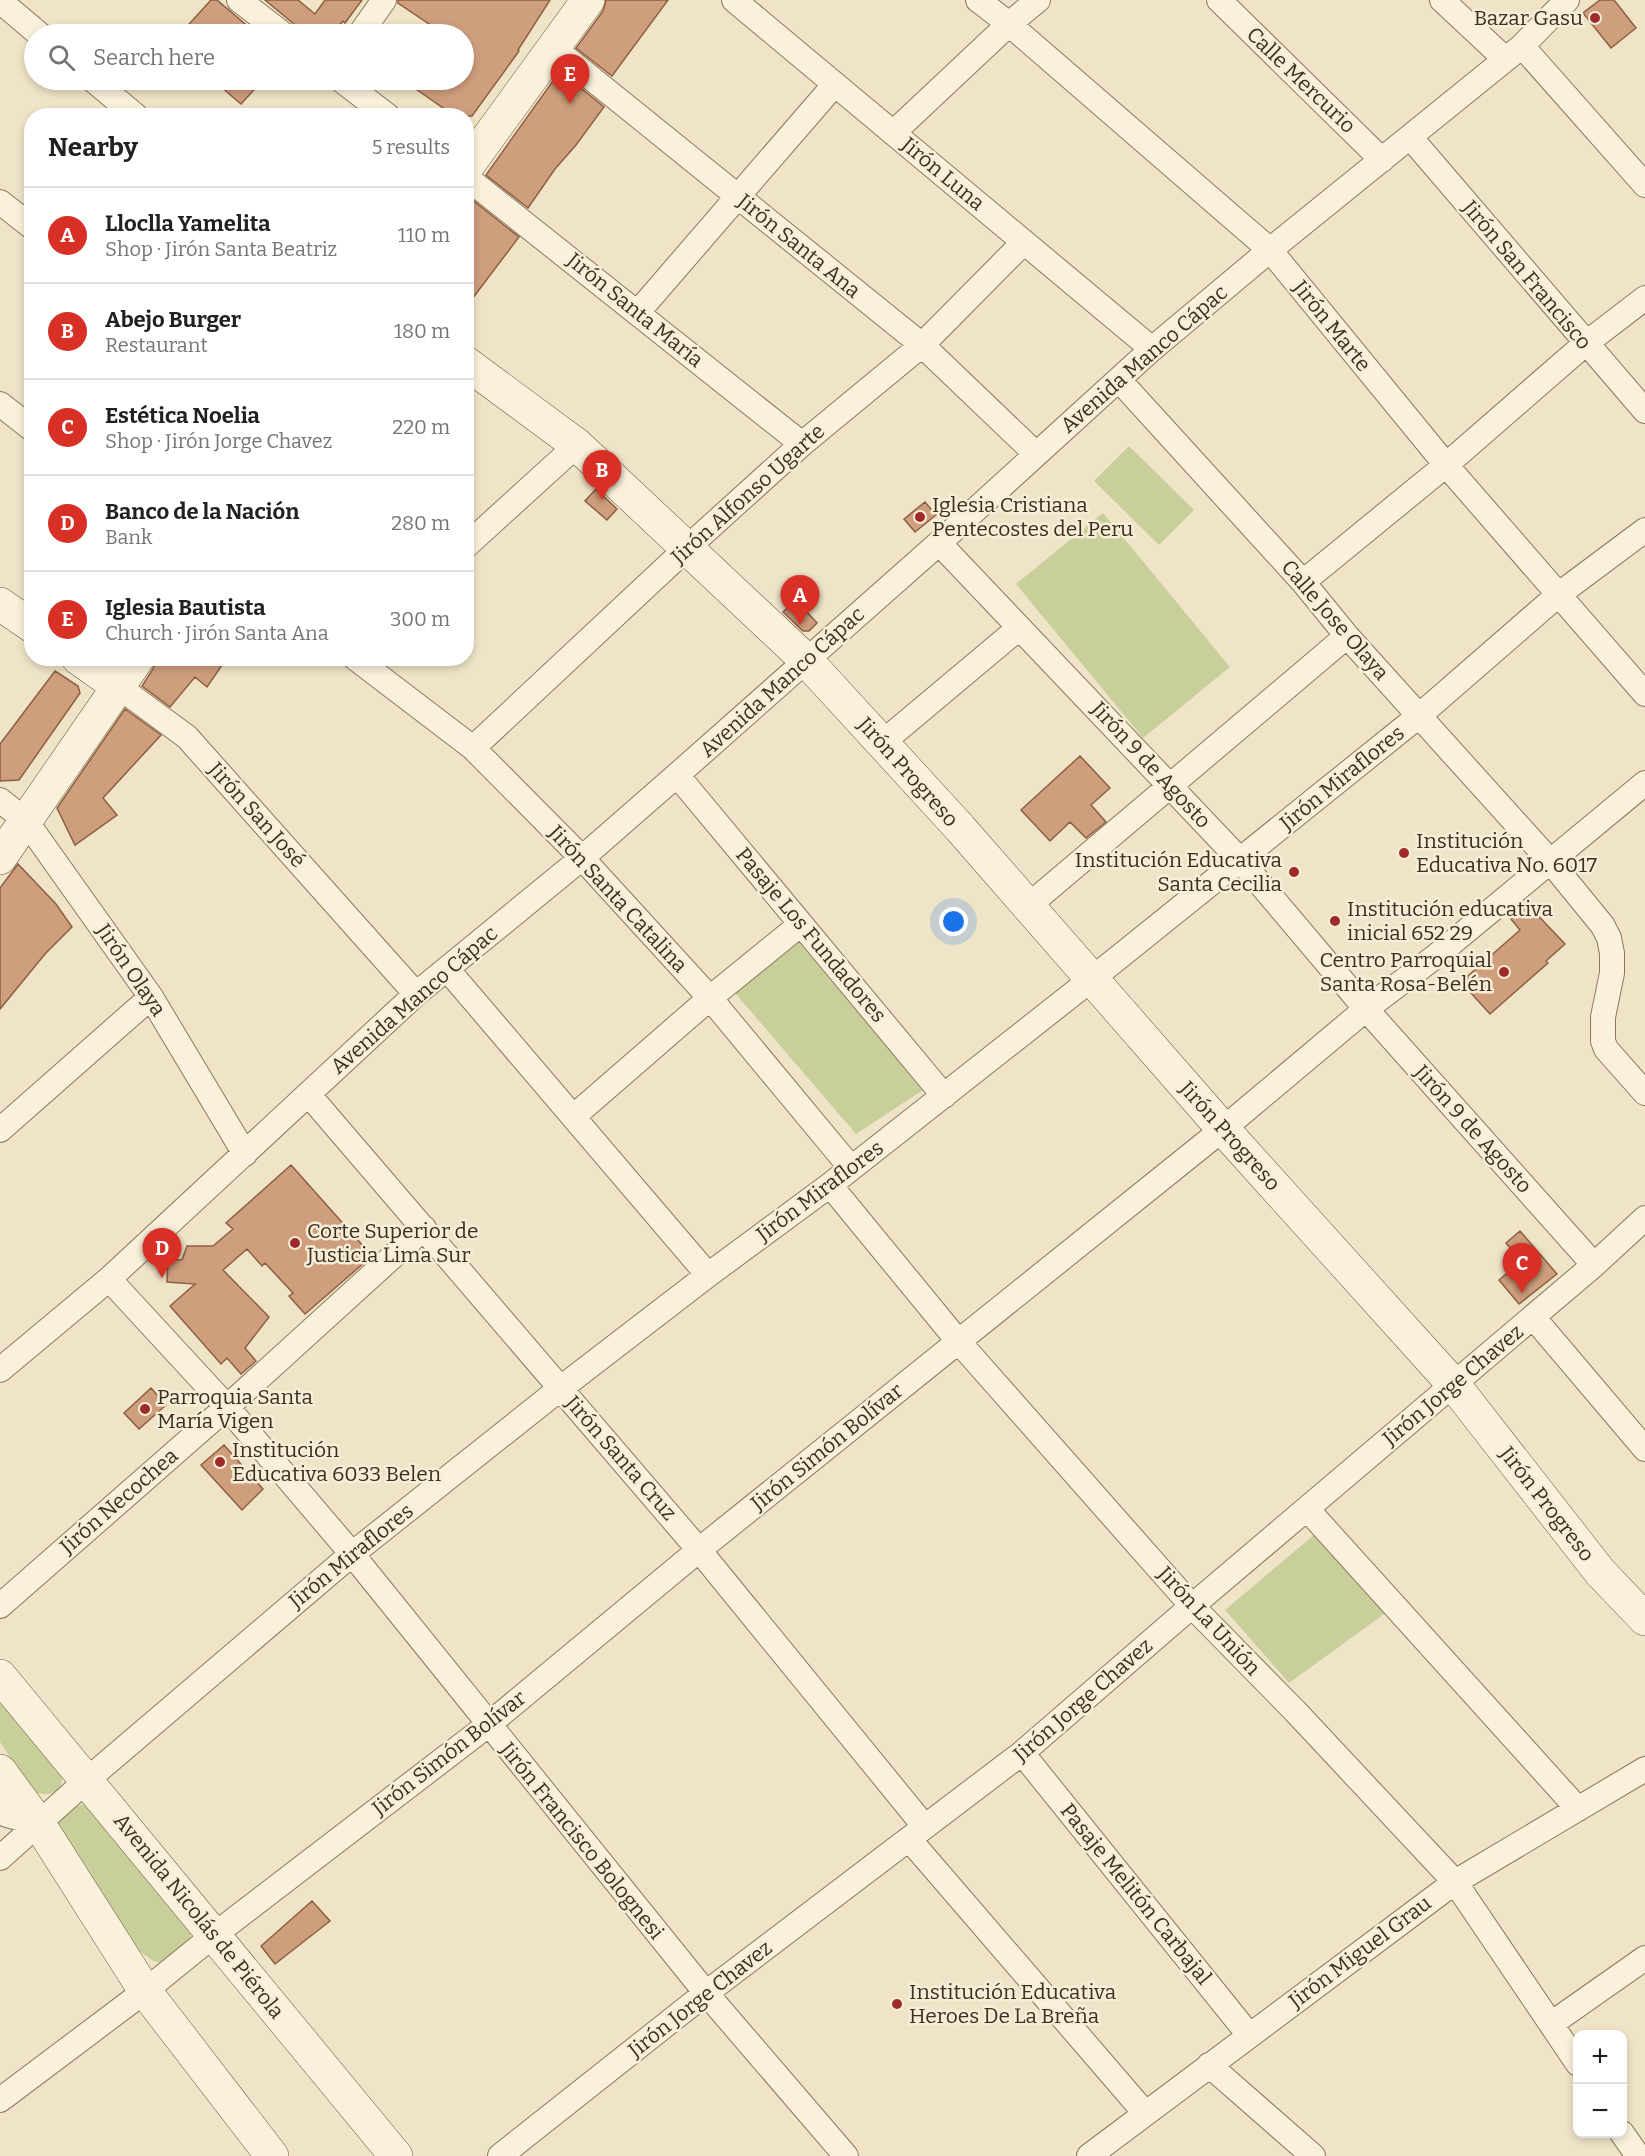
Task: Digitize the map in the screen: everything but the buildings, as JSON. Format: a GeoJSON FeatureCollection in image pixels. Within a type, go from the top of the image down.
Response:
{"type":"FeatureCollection","features":[{"type":"Feature","properties":{"kind":"street"},"geometry":{"type":"LineString","coordinates":[[239,0],[270,24]]}},
{"type":"Feature","properties":{"kind":"street"},"geometry":{"type":"LineString","coordinates":[[367,24],[384,0]]}},
{"type":"Feature","properties":{"kind":"street"},"geometry":{"type":"LineString","coordinates":[[474,157],[588,0]]}},
{"type":"Feature","properties":{"kind":"street","name":"Jirón Luna"},"geometry":{"type":"LineString","coordinates":[[735,0],[1152,349]]}},
{"type":"Feature","properties":{"kind":"street","name":"Jirón Marte"},"geometry":{"type":"LineString","coordinates":[[978,0],[1009,24],[1270,250],[1446,465],[1645,694]]}},
{"type":"Feature","properties":{"kind":"street"},"geometry":{"type":"LineString","coordinates":[[893,133],[1009,24],[1038,0]]}},
{"type":"Feature","properties":{"kind":"street","name":"Calle Mercurio"},"geometry":{"type":"LineString","coordinates":[[1220,0],[1382,160]]}},
{"type":"Feature","properties":{"kind":"street"},"geometry":{"type":"LineString","coordinates":[[1442,0],[1513,52],[1645,185]]}},
{"type":"Feature","properties":{"kind":"street","name":"Avenida Manco Cápac"},"geometry":{"type":"LineString","coordinates":[[0,1370],[109,1279],[416,994],[582,858],[677,775],[939,543],[1152,349],[1513,52],[1568,0]]}},
{"type":"Feature","properties":{"kind":"street"},"geometry":{"type":"LineString","coordinates":[[0,1],[27,24]]}},
{"type":"Feature","properties":{"kind":"street","name":"Jirón Santa Ana"},"geometry":{"type":"LineString","coordinates":[[554,48],[922,345],[1036,454]]}},
{"type":"Feature","properties":{"kind":"street"},"geometry":{"type":"LineString","coordinates":[[638,312],[739,198],[835,84]]}},
{"type":"Feature","properties":{"kind":"street"},"geometry":{"type":"LineString","coordinates":[[105,90],[126,108]]}},
{"type":"Feature","properties":{"kind":"street"},"geometry":{"type":"LineString","coordinates":[[354,90],[377,108]]}},
{"type":"Feature","properties":{"kind":"street","name":"Jirón San Francisco"},"geometry":{"type":"LineString","coordinates":[[1410,137],[1585,344],[1645,411]]}},
{"type":"Feature","properties":{"kind":"street","name":"Jirón Santa María"},"geometry":{"type":"LineString","coordinates":[[474,183],[802,444]]}},
{"type":"Feature","properties":{"kind":"street"},"geometry":{"type":"LineString","coordinates":[[0,202],[24,221]]}},
{"type":"Feature","properties":{"kind":"street","name":"Jirón Alfonso Ugarte"},"geometry":{"type":"LineString","coordinates":[[473,748],[802,444],[922,345],[1024,242]]}},
{"type":"Feature","properties":{"kind":"street"},"geometry":{"type":"LineString","coordinates":[[1303,582],[1446,465],[1585,344],[1645,298]]}},
{"type":"Feature","properties":{"kind":"street","name":"Jirón Progreso"},"geometry":{"type":"LineString","coordinates":[[474,369],[577,445],[806,660],[883,742],[1093,978],[1223,1129],[1454,1385],[1600,1572],[1645,1619]]}},
{"type":"Feature","properties":{"kind":"street","name":"Calle Jose Olaya"},"geometry":{"type":"LineString","coordinates":[[1119,380],[1303,582],[1347,636],[1550,861],[1603,926],[1609,938],[1612,953],[1612,973],[1603,1017],[1603,1041],[1606,1049],[1645,1093]]}},
{"type":"Feature","properties":{"kind":"street"},"geometry":{"type":"LineString","coordinates":[[0,404],[24,423]]}},
{"type":"Feature","properties":{"kind":"street"},"geometry":{"type":"LineString","coordinates":[[474,539],[577,445]]}},
{"type":"Feature","properties":{"kind":"street","name":"Jirón Miraflores"},"geometry":{"type":"LineString","coordinates":[[0,1858],[87,1779],[352,1554],[561,1388],[830,1185],[1241,861],[1419,715],[1558,595],[1645,530]]}},
{"type":"Feature","properties":{"kind":"street","name":"Jirón 9 de Agosto"},"geometry":{"type":"LineString","coordinates":[[939,543],[1241,861],[1366,1009],[1594,1265]]}},
{"type":"Feature","properties":{"kind":"street"},"geometry":{"type":"LineString","coordinates":[[0,604],[24,620]]}},
{"type":"Feature","properties":{"kind":"street"},"geometry":{"type":"LineString","coordinates":[[883,742],[1019,628]]}},
{"type":"Feature","properties":{"kind":"street"},"geometry":{"type":"LineString","coordinates":[[1028,906],[1347,636]]}},
{"type":"Feature","properties":{"kind":"street","name":"Jirón San José"},"geometry":{"type":"LineString","coordinates":[[89,666],[187,737],[416,994]]}},
{"type":"Feature","properties":{"kind":"street"},"geometry":{"type":"LineString","coordinates":[[0,858],[133,666]]}},
{"type":"Feature","properties":{"kind":"street","name":"Jirón Santa Catalina"},"geometry":{"type":"LineString","coordinates":[[366,666],[473,748],[582,858],[710,998],[851,1168]]}},
{"type":"Feature","properties":{"kind":"street","name":"Pasaje Los Fundadores"},"geometry":{"type":"LineString","coordinates":[[677,775],[944,1096]]}},
{"type":"Feature","properties":{"kind":"street","name":"Jirón Simón Bolívar"},"geometry":{"type":"LineString","coordinates":[[0,2100],[145,1991],[214,1935],[488,1725],[699,1550],[1223,1129],[1366,1009],[1436,956],[1645,783]]}},
{"type":"Feature","properties":{"kind":"street","name":"Jirón Olaya"},"geometry":{"type":"LineString","coordinates":[[0,800],[26,821],[151,997],[245,1154]]}},
{"type":"Feature","properties":{"kind":"street"},"geometry":{"type":"LineString","coordinates":[[573,1117],[710,998],[801,924]]}},
{"type":"Feature","properties":{"kind":"street"},"geometry":{"type":"LineString","coordinates":[[447,969],[708,1275]]}},
{"type":"Feature","properties":{"kind":"street"},"geometry":{"type":"LineString","coordinates":[[0,1130],[151,997]]}},
{"type":"Feature","properties":{"kind":"street","name":"Jirón Santa Cruz"},"geometry":{"type":"LineString","coordinates":[[309,1095],[699,1550],[917,1833],[1145,2113]]}},
{"type":"Feature","properties":{"kind":"street","name":"Jirón La Unión"},"geometry":{"type":"LineString","coordinates":[[830,1185],[958,1341],[1192,1606],[1295,1711],[1455,1882],[1573,2057]]}},
{"type":"Feature","properties":{"kind":"street","name":"Jirón Jorge Chavez"},"geometry":{"type":"LineString","coordinates":[[500,2156],[706,1993],[1022,1753],[1594,1265],[1645,1218]]}},
{"type":"Feature","properties":{"kind":"street","name":"Jirón Necochea"},"geometry":{"type":"LineString","coordinates":[[0,1605],[227,1407],[424,1228]]}},
{"type":"Feature","properties":{"kind":"street","name":"Jirón Francisco Bolognesi"},"geometry":{"type":"LineString","coordinates":[[109,1279],[227,1407],[352,1554],[706,1993],[846,2156]]}},
{"type":"Feature","properties":{"kind":"street"},"geometry":{"type":"LineString","coordinates":[[1533,1317],[1645,1449]]}},
{"type":"Feature","properties":{"kind":"street"},"geometry":{"type":"LineString","coordinates":[[1307,1509],[1578,1809]]}},
{"type":"Feature","properties":{"kind":"street","name":"Avenida Nicolás de Piérola"},"geometry":{"type":"LineString","coordinates":[[0,1676],[396,2156]]}},
{"type":"Feature","properties":{"kind":"street","name":"Pasaje Melitón Carbajal"},"geometry":{"type":"LineString","coordinates":[[1022,1753],[1249,2035]]}},
{"type":"Feature","properties":{"kind":"street","name":"Jirón Miguel Grau"},"geometry":{"type":"LineString","coordinates":[[1089,2156],[1455,1882],[1645,1769]]}},
{"type":"Feature","properties":{"kind":"street"},"geometry":{"type":"LineString","coordinates":[[0,1771],[39,1824],[145,1991],[272,2156]]}},
{"type":"Feature","properties":{"kind":"street"},"geometry":{"type":"LineString","coordinates":[[0,1807],[7,1815],[39,1824]]}},
{"type":"Feature","properties":{"kind":"street"},"geometry":{"type":"LineString","coordinates":[[1551,2024],[1645,1958]]}},
{"type":"Feature","properties":{"kind":"street"},"geometry":{"type":"LineString","coordinates":[[1209,2065],[1314,2156]]}},
{"type":"Feature","properties":{"kind":"street"},"geometry":{"type":"LineString","coordinates":[[1626,2138],[1638,2156]]}},
{"type":"Feature","properties":{"kind":"green space"},"geometry":{"type":"Polygon","coordinates":[[[1129,446],[1194,510],[1159,545],[1094,481],[1129,446]]]}},
{"type":"Feature","properties":{"kind":"green space"},"geometry":{"type":"Polygon","coordinates":[[[1103,513],[1230,667],[1143,738],[1016,584],[1103,513]]]}},
{"type":"Feature","properties":{"kind":"green space"},"geometry":{"type":"Polygon","coordinates":[[[797,940],[923,1090],[856,1134],[735,993],[797,940]]]}},
{"type":"Feature","properties":{"kind":"green space"},"geometry":{"type":"Polygon","coordinates":[[[1315,1534],[1387,1612],[1289,1683],[1225,1610],[1315,1534]]]}},
{"type":"Feature","properties":{"kind":"green space"},"geometry":{"type":"Polygon","coordinates":[[[0,1694],[61,1772],[61,1785],[55,1792],[44,1794],[32,1791],[0,1742],[0,1694]]]}},
{"type":"Feature","properties":{"kind":"green space"},"geometry":{"type":"Polygon","coordinates":[[[86,1803],[191,1932],[190,1941],[162,1963],[153,1961],[134,1947],[57,1829],[58,1818],[67,1810],[86,1803]]]}},
{"type":"Feature","properties":{"kind":"place","name":"Bazar Gasu"},"geometry":{"type":"Point","coordinates":[1595,18]}},
{"type":"Feature","properties":{"kind":"place","name":"Iglesia Bautista"},"geometry":{"type":"Point","coordinates":[570,104]}},
{"type":"Feature","properties":{"kind":"place","name":"Abejo Burger"},"geometry":{"type":"Point","coordinates":[602,500]}},
{"type":"Feature","properties":{"kind":"place","name":"Iglesia Cristiana Pentecostes del Peru"},"geometry":{"type":"Point","coordinates":[920,517]}},
{"type":"Feature","properties":{"kind":"place","name":"Lloclla Yamelita"},"geometry":{"type":"Point","coordinates":[800,625]}},
{"type":"Feature","properties":{"kind":"place","name":"Institución Educativa No. 6017"},"geometry":{"type":"Point","coordinates":[1404,853]}},
{"type":"Feature","properties":{"kind":"place","name":"Institución Educativa Santa Cecilia"},"geometry":{"type":"Point","coordinates":[1294,872]}},
{"type":"Feature","properties":{"kind":"place","name":"Institución educativa inicial 652 29"},"geometry":{"type":"Point","coordinates":[1335,921]}},
{"type":"Feature","properties":{"kind":"place","name":"Centro Parroquial Santa Rosa-Belén"},"geometry":{"type":"Point","coordinates":[1504,972]}},
{"type":"Feature","properties":{"kind":"place","name":"Corte Superior de Justicia Lima Sur"},"geometry":{"type":"Point","coordinates":[295,1243]}},
{"type":"Feature","properties":{"kind":"place","name":"Banco de la Nación"},"geometry":{"type":"Point","coordinates":[162,1278]}},
{"type":"Feature","properties":{"kind":"place","name":"Estética Noelia"},"geometry":{"type":"Point","coordinates":[1522,1293]}},
{"type":"Feature","properties":{"kind":"place","name":"Parroquia Santa María Vigen"},"geometry":{"type":"Point","coordinates":[145,1409]}},
{"type":"Feature","properties":{"kind":"place","name":"Institución Educativa 6033 Belen"},"geometry":{"type":"Point","coordinates":[220,1462]}},
{"type":"Feature","properties":{"kind":"place","name":"Institución Educativa Heroes De La Breña"},"geometry":{"type":"Point","coordinates":[897,2004]}}]}
